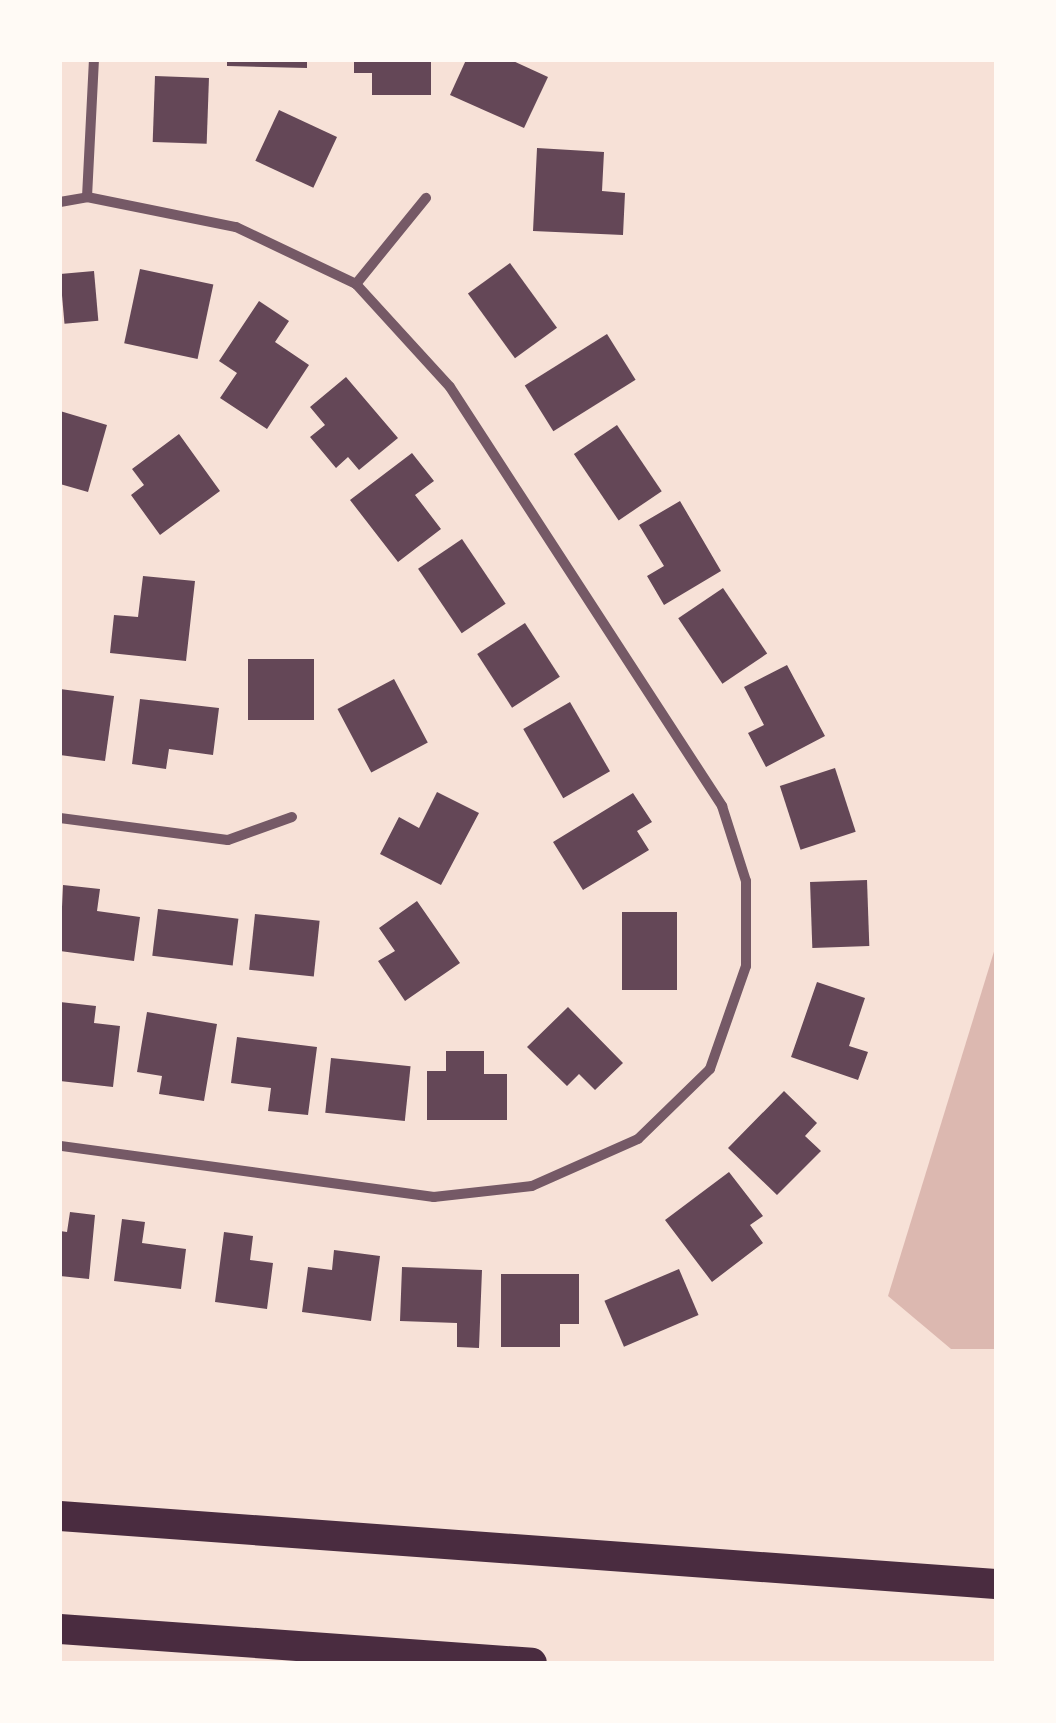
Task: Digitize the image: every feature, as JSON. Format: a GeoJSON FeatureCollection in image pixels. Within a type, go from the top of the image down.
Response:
{"type":"FeatureCollection","features":[{"type":"Feature","properties":{"kind":"highway"},"geometry":{"type":"LineString","coordinates":[[60,1516],[996,1584]]}},
{"type":"Feature","properties":{"kind":"highway"},"geometry":{"type":"LineString","coordinates":[[60,1629],[532,1663]]}},
{"type":"Feature","properties":{"kind":"street"},"geometry":{"type":"LineString","coordinates":[[86,197],[94,60]]}},
{"type":"Feature","properties":{"kind":"street"},"geometry":{"type":"LineString","coordinates":[[60,202],[86,197],[236,226],[356,284],[450,387],[722,806],[746,882],[746,966],[710,1069],[638,1139],[532,1186],[434,1197],[60,1146]]}},
{"type":"Feature","properties":{"kind":"street"},"geometry":{"type":"LineString","coordinates":[[356,284],[426,198]]}},
{"type":"Feature","properties":{"kind":"street"},"geometry":{"type":"LineString","coordinates":[[60,818],[228,840],[292,817]]}},
{"type":"Feature","properties":{"kind":"shaded area"},"geometry":{"type":"Polygon","coordinates":[[[996,945],[996,1349],[951,1349],[888,1296],[996,945]]]}},
{"type":"Feature","properties":{"kind":"building"},"geometry":{"type":"Polygon","coordinates":[[[227,60],[307,60],[307,68],[227,66],[227,60]]]}},
{"type":"Feature","properties":{"kind":"building"},"geometry":{"type":"Polygon","coordinates":[[[354,60],[431,60],[431,95],[372,95],[372,73],[354,73],[354,60]]]}},
{"type":"Feature","properties":{"kind":"building"},"geometry":{"type":"Polygon","coordinates":[[[466,60],[511,60],[548,77],[524,128],[450,95],[466,60]]]}},
{"type":"Feature","properties":{"kind":"building"},"geometry":{"type":"Polygon","coordinates":[[[155,76],[209,78],[207,144],[153,142],[155,76]]]}},
{"type":"Feature","properties":{"kind":"building"},"geometry":{"type":"Polygon","coordinates":[[[279,110],[337,137],[313,188],[255,161],[279,110]]]}},
{"type":"Feature","properties":{"kind":"building"},"geometry":{"type":"Polygon","coordinates":[[[537,148],[604,152],[602,191],[625,193],[623,235],[533,231],[537,148]]]}},
{"type":"Feature","properties":{"kind":"building"},"geometry":{"type":"Polygon","coordinates":[[[510,263],[557,328],[515,358],[468,294],[510,263]]]}},
{"type":"Feature","properties":{"kind":"building"},"geometry":{"type":"Polygon","coordinates":[[[140,269],[213,285],[198,359],[124,343],[140,269]]]}},
{"type":"Feature","properties":{"kind":"building"},"geometry":{"type":"Polygon","coordinates":[[[94,271],[98,321],[64,324],[60,274],[94,271]]]}},
{"type":"Feature","properties":{"kind":"building"},"geometry":{"type":"Polygon","coordinates":[[[259,301],[289,321],[275,342],[309,365],[267,429],[220,398],[237,373],[219,361],[259,301]]]}},
{"type":"Feature","properties":{"kind":"building"},"geometry":{"type":"Polygon","coordinates":[[[607,334],[636,380],[553,431],[525,385],[607,334]]]}},
{"type":"Feature","properties":{"kind":"building"},"geometry":{"type":"Polygon","coordinates":[[[346,377],[398,438],[359,470],[348,457],[336,468],[310,437],[325,425],[310,407],[346,377]]]}},
{"type":"Feature","properties":{"kind":"building"},"geometry":{"type":"Polygon","coordinates":[[[60,411],[107,425],[88,492],[60,484],[60,411]]]}},
{"type":"Feature","properties":{"kind":"building"},"geometry":{"type":"Polygon","coordinates":[[[617,425],[662,491],[619,520],[574,454],[617,425]]]}},
{"type":"Feature","properties":{"kind":"building"},"geometry":{"type":"Polygon","coordinates":[[[179,434],[220,491],[160,535],[131,495],[144,485],[132,469],[179,434]]]}},
{"type":"Feature","properties":{"kind":"building"},"geometry":{"type":"Polygon","coordinates":[[[412,453],[434,481],[415,495],[441,529],[398,562],[350,500],[412,453]]]}},
{"type":"Feature","properties":{"kind":"building"},"geometry":{"type":"Polygon","coordinates":[[[680,501],[721,571],[664,605],[647,576],[664,566],[639,525],[680,501]]]}},
{"type":"Feature","properties":{"kind":"building"},"geometry":{"type":"Polygon","coordinates":[[[462,539],[506,604],[462,633],[418,569],[462,539]]]}},
{"type":"Feature","properties":{"kind":"building"},"geometry":{"type":"Polygon","coordinates":[[[143,576],[195,581],[186,661],[110,653],[114,615],[138,617],[143,576]]]}},
{"type":"Feature","properties":{"kind":"building"},"geometry":{"type":"Polygon","coordinates":[[[723,588],[767,653],[722,684],[678,618],[723,588]]]}},
{"type":"Feature","properties":{"kind":"building"},"geometry":{"type":"Polygon","coordinates":[[[525,623],[560,677],[512,708],[477,654],[525,623]]]}},
{"type":"Feature","properties":{"kind":"building"},"geometry":{"type":"Polygon","coordinates":[[[248,659],[314,659],[314,720],[248,720],[248,659]]]}},
{"type":"Feature","properties":{"kind":"building"},"geometry":{"type":"Polygon","coordinates":[[[787,665],[825,736],[766,767],[748,733],[764,725],[744,687],[787,665]]]}},
{"type":"Feature","properties":{"kind":"building"},"geometry":{"type":"Polygon","coordinates":[[[394,679],[428,743],[371,773],[337,709],[394,679]]]}},
{"type":"Feature","properties":{"kind":"building"},"geometry":{"type":"Polygon","coordinates":[[[60,689],[114,696],[105,761],[60,755],[60,689]]]}},
{"type":"Feature","properties":{"kind":"building"},"geometry":{"type":"Polygon","coordinates":[[[140,699],[219,708],[213,755],[169,749],[166,769],[132,764],[140,699]]]}},
{"type":"Feature","properties":{"kind":"building"},"geometry":{"type":"Polygon","coordinates":[[[570,702],[610,771],[563,798],[523,729],[570,702]]]}},
{"type":"Feature","properties":{"kind":"building"},"geometry":{"type":"Polygon","coordinates":[[[835,768],[856,832],[801,850],[780,786],[835,768]]]}},
{"type":"Feature","properties":{"kind":"building"},"geometry":{"type":"Polygon","coordinates":[[[437,792],[479,813],[441,885],[380,854],[399,817],[419,828],[437,792]]]}},
{"type":"Feature","properties":{"kind":"building"},"geometry":{"type":"Polygon","coordinates":[[[633,793],[652,822],[637,831],[649,850],[583,890],[553,842],[633,793]]]}},
{"type":"Feature","properties":{"kind":"building"},"geometry":{"type":"Polygon","coordinates":[[[867,880],[869,946],[812,948],[810,882],[867,880]]]}},
{"type":"Feature","properties":{"kind":"building"},"geometry":{"type":"Polygon","coordinates":[[[63,885],[100,889],[97,911],[140,917],[134,961],[60,951],[63,885]]]}},
{"type":"Feature","properties":{"kind":"building"},"geometry":{"type":"Polygon","coordinates":[[[417,901],[460,963],[405,1001],[378,961],[395,951],[379,928],[417,901]]]}},
{"type":"Feature","properties":{"kind":"building"},"geometry":{"type":"Polygon","coordinates":[[[158,909],[238,919],[233,966],[152,956],[158,909]]]}},
{"type":"Feature","properties":{"kind":"building"},"geometry":{"type":"Polygon","coordinates":[[[622,912],[677,912],[677,990],[622,990],[622,912]]]}},
{"type":"Feature","properties":{"kind":"building"},"geometry":{"type":"Polygon","coordinates":[[[255,914],[320,921],[314,976],[249,970],[255,914]]]}},
{"type":"Feature","properties":{"kind":"building"},"geometry":{"type":"Polygon","coordinates":[[[817,982],[865,998],[849,1046],[868,1052],[858,1080],[791,1057],[817,982]]]}},
{"type":"Feature","properties":{"kind":"building"},"geometry":{"type":"Polygon","coordinates":[[[60,1002],[96,1006],[94,1023],[120,1026],[113,1087],[60,1081],[60,1002]]]}},
{"type":"Feature","properties":{"kind":"building"},"geometry":{"type":"Polygon","coordinates":[[[568,1007],[623,1063],[595,1090],[579,1074],[567,1086],[527,1047],[568,1007]]]}},
{"type":"Feature","properties":{"kind":"building"},"geometry":{"type":"Polygon","coordinates":[[[147,1012],[217,1024],[204,1101],[159,1094],[162,1076],[137,1072],[147,1012]]]}},
{"type":"Feature","properties":{"kind":"building"},"geometry":{"type":"Polygon","coordinates":[[[237,1037],[317,1047],[308,1115],[268,1111],[271,1088],[231,1083],[237,1037]]]}},
{"type":"Feature","properties":{"kind":"building"},"geometry":{"type":"Polygon","coordinates":[[[446,1051],[484,1051],[484,1074],[507,1074],[507,1120],[427,1120],[427,1071],[446,1071],[446,1051]]]}},
{"type":"Feature","properties":{"kind":"building"},"geometry":{"type":"Polygon","coordinates":[[[331,1058],[411,1066],[405,1121],[325,1113],[331,1058]]]}},
{"type":"Feature","properties":{"kind":"building"},"geometry":{"type":"Polygon","coordinates":[[[784,1091],[817,1123],[805,1136],[821,1151],[777,1195],[728,1148],[784,1091]]]}},
{"type":"Feature","properties":{"kind":"building"},"geometry":{"type":"Polygon","coordinates":[[[729,1172],[763,1216],[750,1225],[763,1243],[712,1282],[665,1220],[729,1172]]]}},
{"type":"Feature","properties":{"kind":"building"},"geometry":{"type":"Polygon","coordinates":[[[70,1212],[95,1215],[89,1279],[60,1276],[60,1231],[67,1232],[70,1212]]]}},
{"type":"Feature","properties":{"kind":"building"},"geometry":{"type":"Polygon","coordinates":[[[122,1219],[145,1222],[142,1243],[186,1249],[181,1289],[114,1281],[122,1219]]]}},
{"type":"Feature","properties":{"kind":"building"},"geometry":{"type":"Polygon","coordinates":[[[224,1232],[253,1236],[250,1260],[273,1263],[267,1309],[215,1302],[224,1232]]]}},
{"type":"Feature","properties":{"kind":"building"},"geometry":{"type":"Polygon","coordinates":[[[334,1250],[380,1256],[371,1321],[302,1312],[308,1267],[332,1270],[334,1250]]]}},
{"type":"Feature","properties":{"kind":"building"},"geometry":{"type":"Polygon","coordinates":[[[402,1267],[482,1270],[479,1348],[457,1347],[457,1323],[400,1321],[402,1267]]]}},
{"type":"Feature","properties":{"kind":"building"},"geometry":{"type":"Polygon","coordinates":[[[679,1269],[699,1315],[624,1347],[604,1301],[679,1269]]]}},
{"type":"Feature","properties":{"kind":"building"},"geometry":{"type":"Polygon","coordinates":[[[501,1274],[579,1274],[579,1324],[560,1324],[560,1347],[501,1347],[501,1274]]]}}]}
